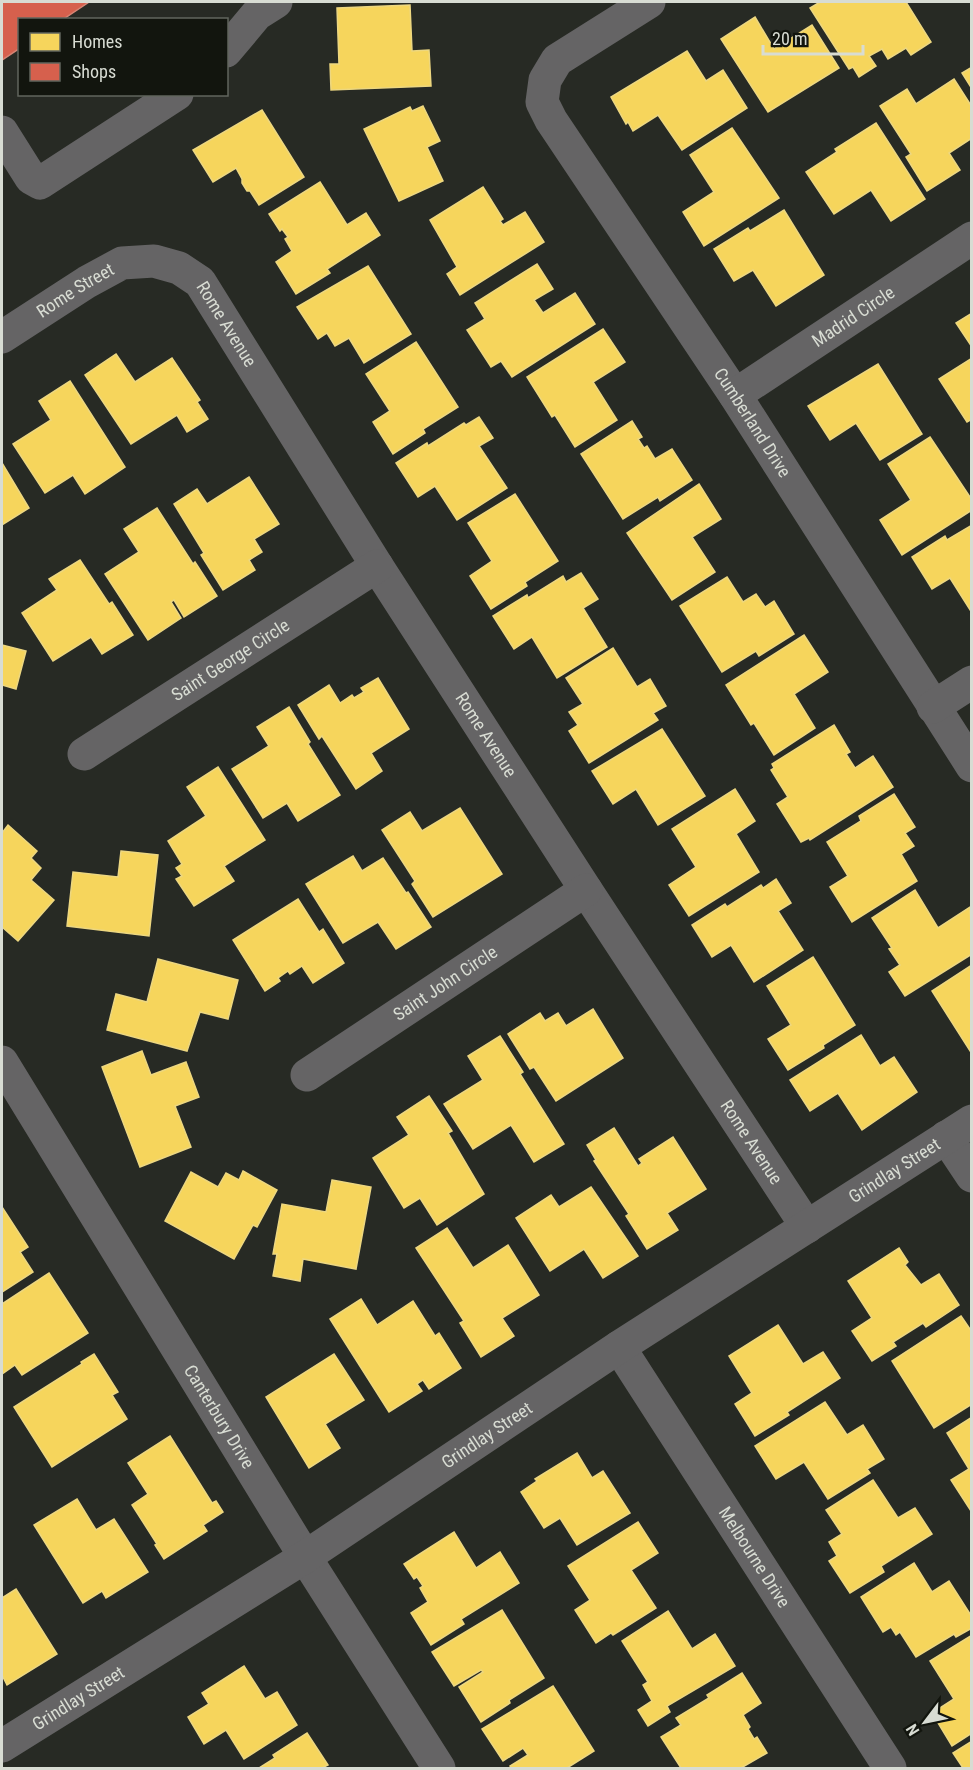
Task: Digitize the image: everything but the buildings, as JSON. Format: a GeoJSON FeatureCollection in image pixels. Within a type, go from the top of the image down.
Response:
{"type":"FeatureCollection","features":[{"type":"Feature","properties":{"kind":"street"},"geometry":{"type":"LineString","coordinates":[[228,49],[257,14],[276,2]]}},
{"type":"Feature","properties":{"kind":"street","name":"Cumberland Drive"},"geometry":{"type":"LineString","coordinates":[[648,2],[557,60],[545,80],[542,102],[551,120],[735,395],[972,766]]}},
{"type":"Feature","properties":{"kind":"street"},"geometry":{"type":"LineString","coordinates":[[2,132],[31,178],[40,183],[174,96]]}},
{"type":"Feature","properties":{"kind":"street","name":"Madrid Circle"},"geometry":{"type":"LineString","coordinates":[[735,395],[972,238]]}},
{"type":"Feature","properties":{"kind":"street","name":"Rome Street"},"geometry":{"type":"LineString","coordinates":[[2,337],[87,282],[122,263],[154,261]]}},
{"type":"Feature","properties":{"kind":"street","name":"Rome Avenue"},"geometry":{"type":"LineString","coordinates":[[154,261],[179,268],[200,282],[377,566],[807,1227]]}},
{"type":"Feature","properties":{"kind":"street","name":"Saint George Circle"},"geometry":{"type":"LineString","coordinates":[[84,754],[377,566]]}},
{"type":"Feature","properties":{"kind":"street"},"geometry":{"type":"LineString","coordinates":[[933,707],[972,682]]}},
{"type":"Feature","properties":{"kind":"street","name":"Saint John Circle"},"geometry":{"type":"LineString","coordinates":[[307,1075],[586,890]]}},
{"type":"Feature","properties":{"kind":"street","name":"Canterbury Drive"},"geometry":{"type":"LineString","coordinates":[[2,1062],[305,1557],[438,1768]]}},
{"type":"Feature","properties":{"kind":"street"},"geometry":{"type":"LineString","coordinates":[[959,1129],[972,1176]]}},
{"type":"Feature","properties":{"kind":"street","name":"Grindlay Street"},"geometry":{"type":"LineString","coordinates":[[2,1746],[305,1557],[619,1347],[959,1129]]}},
{"type":"Feature","properties":{"kind":"street","name":"Melbourne Drive"},"geometry":{"type":"LineString","coordinates":[[619,1347],[890,1768]]}}]}
